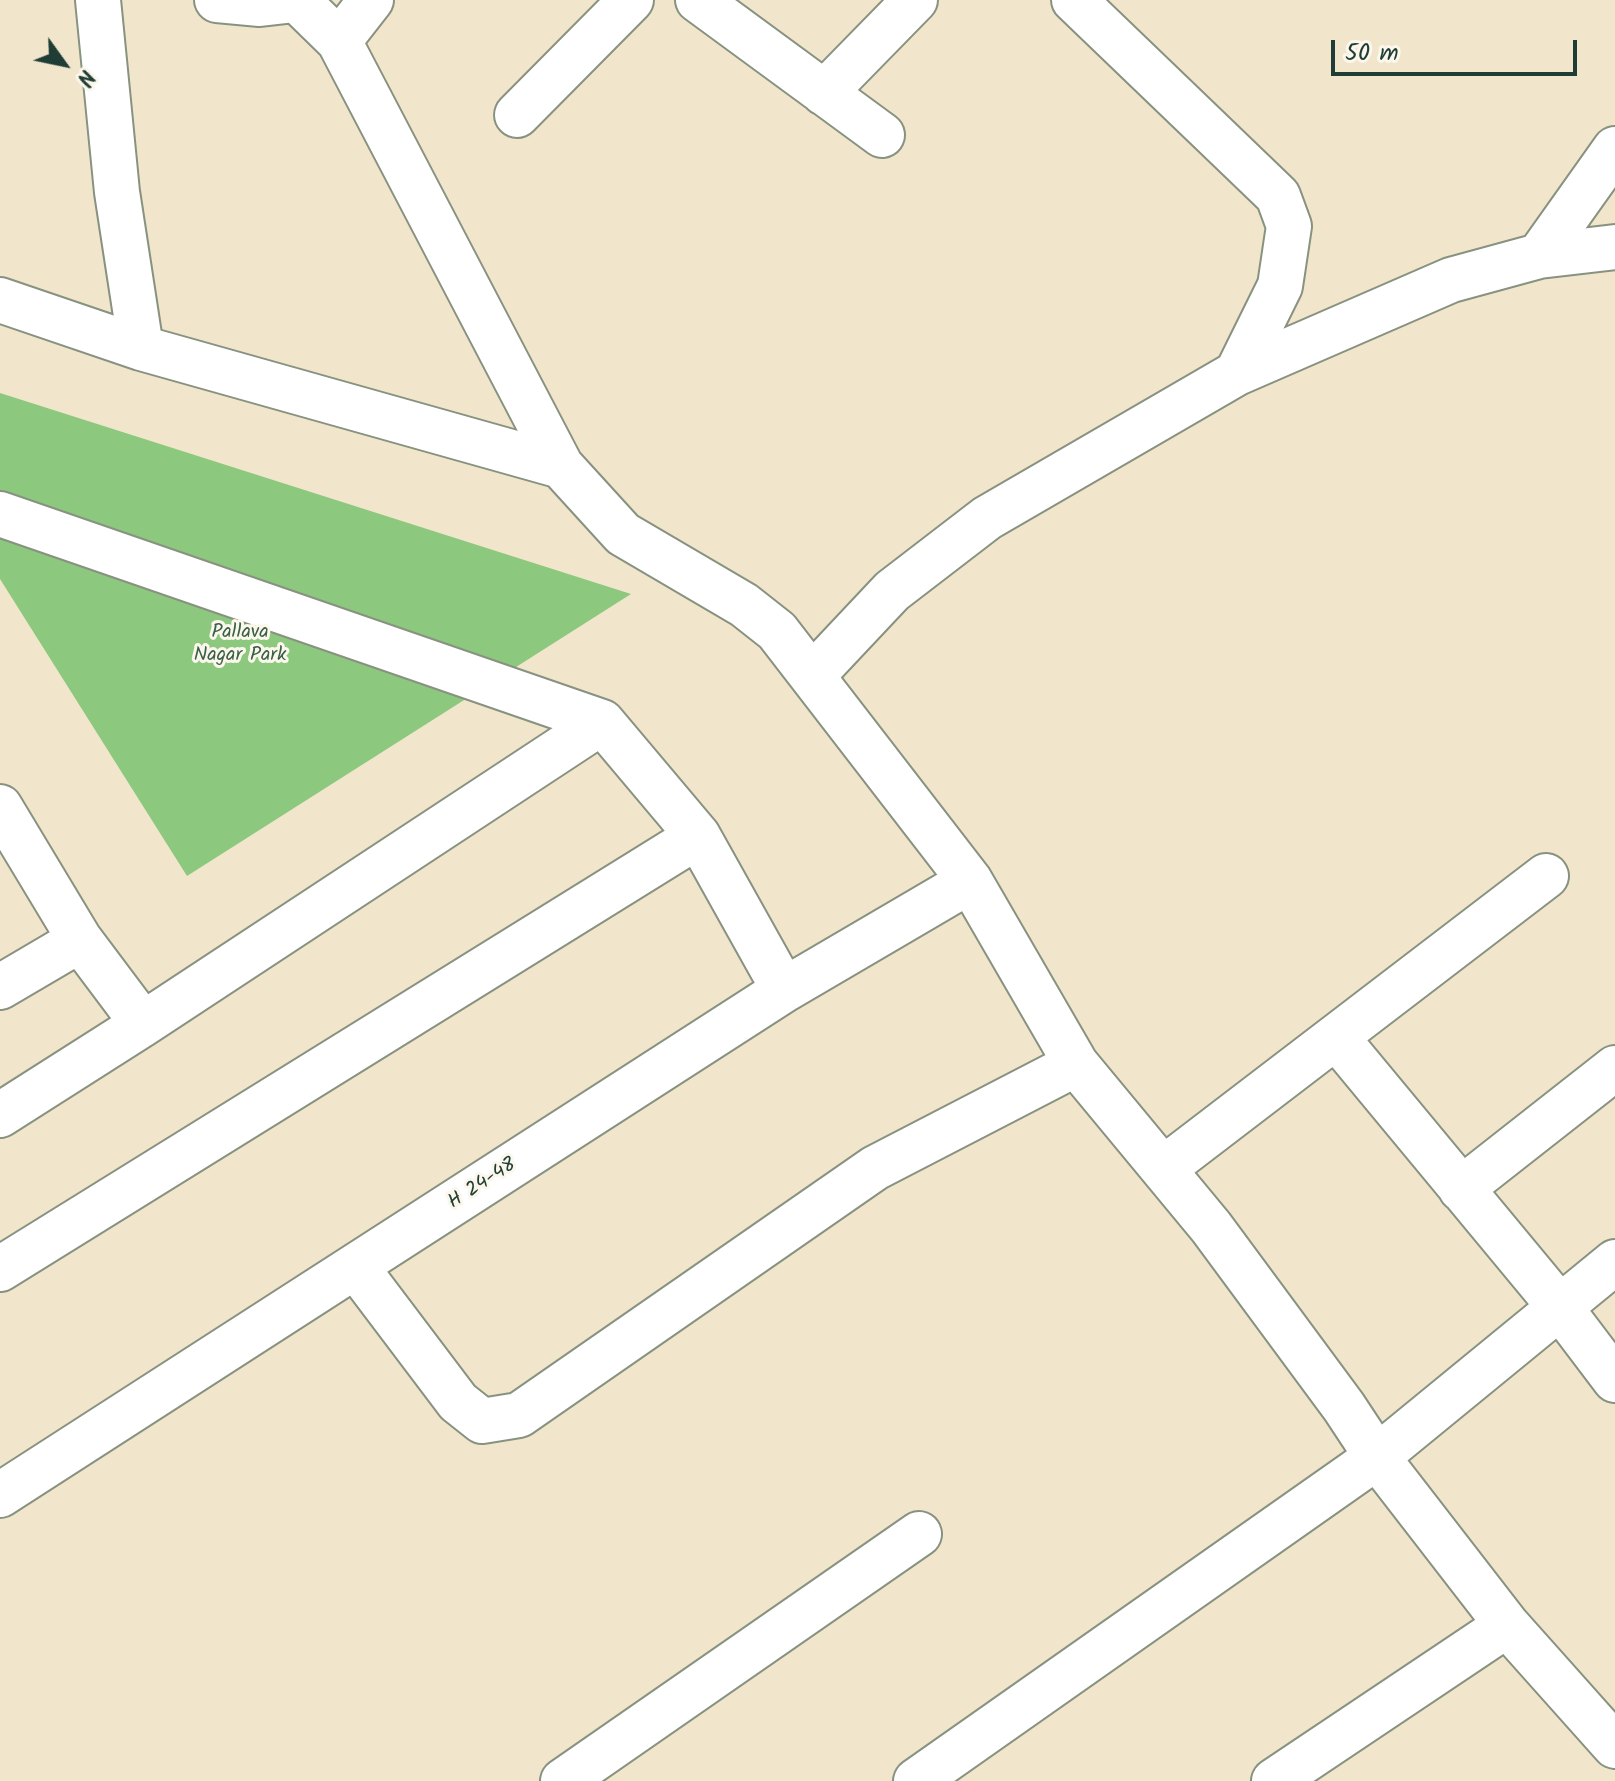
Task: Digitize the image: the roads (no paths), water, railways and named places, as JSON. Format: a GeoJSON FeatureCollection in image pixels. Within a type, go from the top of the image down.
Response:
{"type":"FeatureCollection","features":[{"type":"Feature","properties":{"kind":"street"},"geometry":{"type":"LineString","coordinates":[[98,0],[117,192],[141,348]]}},
{"type":"Feature","properties":{"kind":"street"},"geometry":{"type":"LineString","coordinates":[[217,0],[284,1],[339,41],[561,466],[623,534],[744,605],[777,631],[970,881],[1076,1064],[1211,1227],[1344,1407],[1377,1457],[1507,1625],[1615,1746]]}},
{"type":"Feature","properties":{"kind":"street"},"geometry":{"type":"LineString","coordinates":[[339,41],[371,0]]}},
{"type":"Feature","properties":{"kind":"street"},"geometry":{"type":"LineString","coordinates":[[517,115],[631,0]]}},
{"type":"Feature","properties":{"kind":"street"},"geometry":{"type":"LineString","coordinates":[[698,0],[882,135]]}},
{"type":"Feature","properties":{"kind":"street"},"geometry":{"type":"LineString","coordinates":[[824,93],[915,0]]}},
{"type":"Feature","properties":{"kind":"street"},"geometry":{"type":"LineString","coordinates":[[1089,5],[1278,196],[1289,226],[1280,286],[1237,373]]}},
{"type":"Feature","properties":{"kind":"street"},"geometry":{"type":"LineString","coordinates":[[1539,256],[1615,149]]}},
{"type":"Feature","properties":{"kind":"street"},"geometry":{"type":"LineString","coordinates":[[812,676],[892,591],[987,518],[1237,373],[1451,280],[1539,256],[1615,247]]}},
{"type":"Feature","properties":{"kind":"street"},"geometry":{"type":"LineString","coordinates":[[0,300],[141,348],[561,466]]}},
{"type":"Feature","properties":{"kind":"street"},"geometry":{"type":"LineString","coordinates":[[0,514],[602,722],[698,836],[784,990]]}},
{"type":"Feature","properties":{"kind":"street"},"geometry":{"type":"LineString","coordinates":[[0,1115],[602,722]]}},
{"type":"Feature","properties":{"kind":"street"},"geometry":{"type":"LineString","coordinates":[[5,826],[80,940],[143,1024]]}},
{"type":"Feature","properties":{"kind":"street"},"geometry":{"type":"LineString","coordinates":[[0,1269],[698,836]]}},
{"type":"Feature","properties":{"kind":"street"},"geometry":{"type":"LineString","coordinates":[[1163,1169],[1546,876]]}},
{"type":"Feature","properties":{"kind":"street","name":"H 24-48"},"geometry":{"type":"LineString","coordinates":[[0,1495],[784,990],[970,881]]}},
{"type":"Feature","properties":{"kind":"street"},"geometry":{"type":"LineString","coordinates":[[0,987],[80,940]]}},
{"type":"Feature","properties":{"kind":"street"},"geometry":{"type":"LineString","coordinates":[[1336,1037],[1559,1306],[1615,1380]]}},
{"type":"Feature","properties":{"kind":"street"},"geometry":{"type":"LineString","coordinates":[[356,1267],[458,1402],[482,1421],[519,1415],[875,1168],[1076,1064]]}},
{"type":"Feature","properties":{"kind":"street"},"geometry":{"type":"LineString","coordinates":[[1461,1189],[1615,1068]]}},
{"type":"Feature","properties":{"kind":"street"},"geometry":{"type":"LineString","coordinates":[[916,1781],[1377,1457],[1615,1262]]}},
{"type":"Feature","properties":{"kind":"street"},"geometry":{"type":"LineString","coordinates":[[563,1781],[919,1534]]}},
{"type":"Feature","properties":{"kind":"street"},"geometry":{"type":"LineString","coordinates":[[1274,1781],[1507,1625]]}},
{"type":"Feature","properties":{"kind":"park label","name":"Pallava Nagar Park"},"geometry":{"type":"Point","coordinates":[240,646]}}]}
